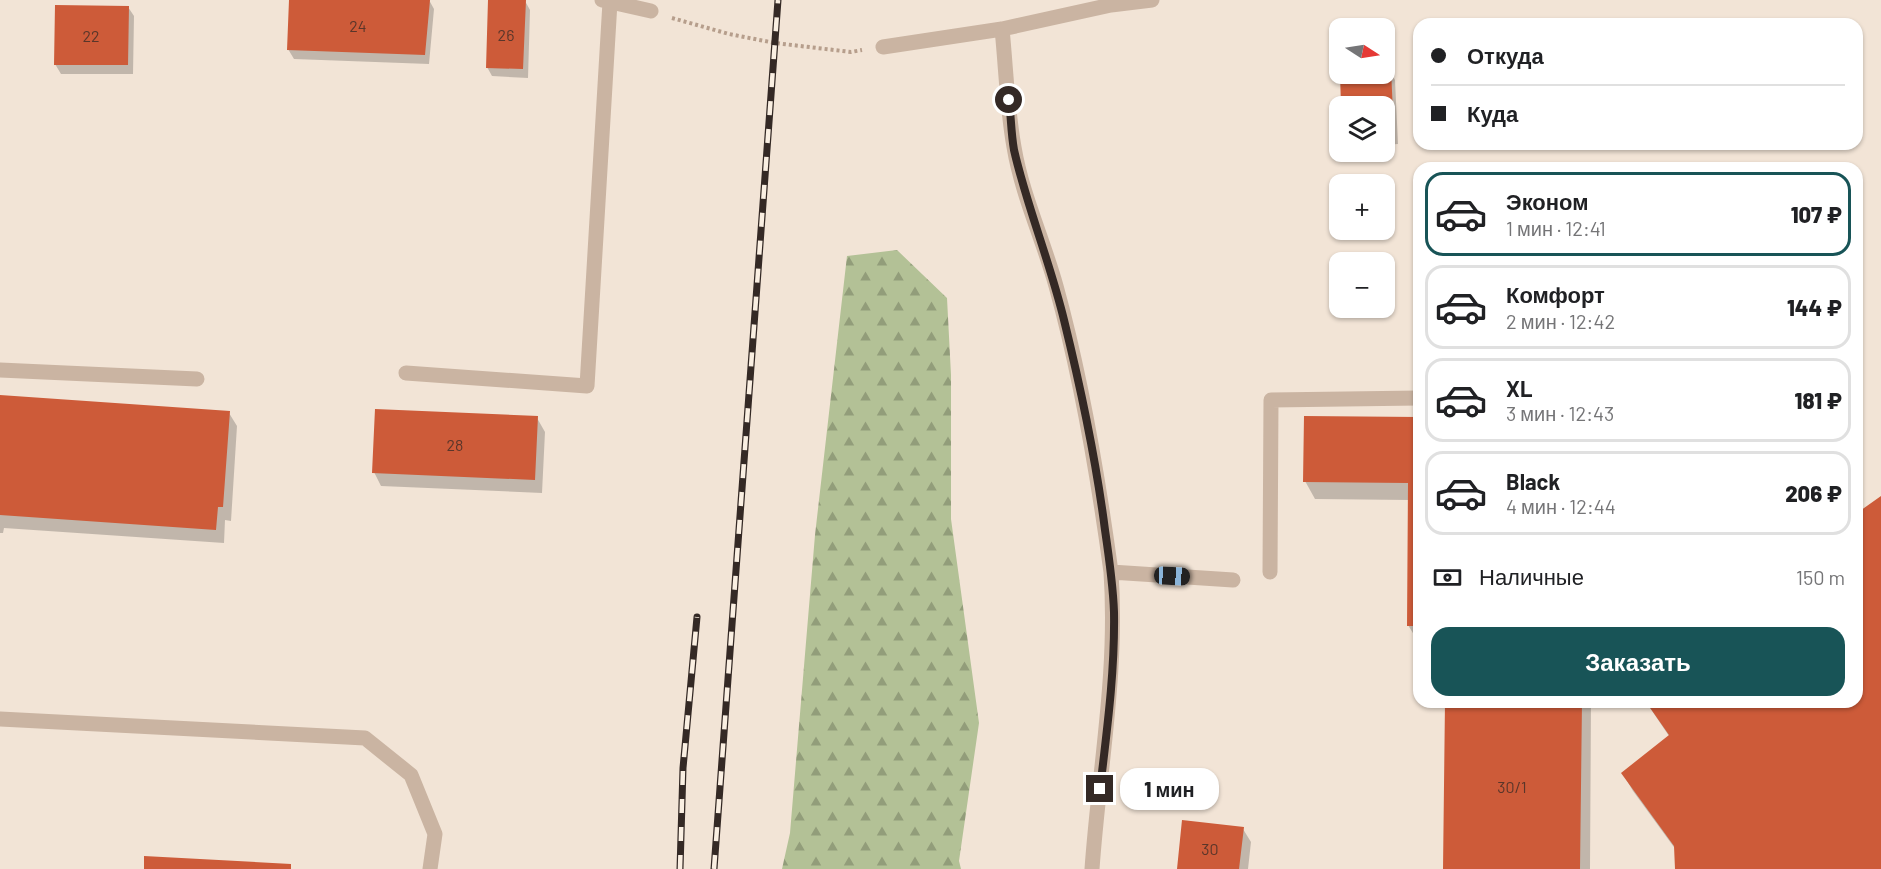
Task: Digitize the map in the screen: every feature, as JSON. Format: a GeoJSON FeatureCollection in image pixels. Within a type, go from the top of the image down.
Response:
{"type":"FeatureCollection","features":[{"type":"Feature","properties":{"kind":"street"},"geometry":{"type":"LineString","coordinates":[[884,47],[1002,29],[1111,5],[1152,0]]}},
{"type":"Feature","properties":{"kind":"street"},"geometry":{"type":"LineString","coordinates":[[406,373],[587,386],[606,1],[651,11]]}},
{"type":"Feature","properties":{"kind":"street"},"geometry":{"type":"LineString","coordinates":[[1002,29],[1014,147],[1024,188],[1056,285],[1071,350],[1098,478],[1111,572],[1114,612],[1111,695],[1092,869]]}},
{"type":"Feature","properties":{"kind":"street"},"geometry":{"type":"LineString","coordinates":[[0,370],[197,379]]}},
{"type":"Feature","properties":{"kind":"street"},"geometry":{"type":"LineString","coordinates":[[1270,572],[1271,400],[1413,398]]}},
{"type":"Feature","properties":{"kind":"street"},"geometry":{"type":"LineString","coordinates":[[1111,572],[1233,580]]}},
{"type":"Feature","properties":{"kind":"street"},"geometry":{"type":"LineString","coordinates":[[0,719],[365,738],[411,776],[435,834],[429,869]]}},
{"type":"Feature","properties":{"kind":"path"},"geometry":{"type":"LineString","coordinates":[[651,11],[729,34],[775,43],[851,52],[884,47]]}},
{"type":"Feature","properties":{"kind":"green space"},"geometry":{"type":"Polygon","coordinates":[[[897,250],[947,298],[951,375],[951,519],[979,723],[959,861],[961,869],[782,869],[790,833],[815,535],[847,256],[897,250]]]}},
{"type":"Feature","properties":{"kind":"building"},"geometry":{"type":"Polygon","coordinates":[[[289,0],[430,0],[425,55],[287,50],[289,0]]]}},
{"type":"Feature","properties":{"kind":"building"},"geometry":{"type":"Polygon","coordinates":[[[488,0],[526,0],[523,69],[486,68],[488,0]]]}},
{"type":"Feature","properties":{"kind":"building"},"geometry":{"type":"Polygon","coordinates":[[[55,5],[129,6],[128,65],[54,65],[55,5]]]}},
{"type":"Feature","properties":{"kind":"building"},"geometry":{"type":"Polygon","coordinates":[[[1340,84],[1392,84],[1392,96],[1341,96],[1340,84]]]}},
{"type":"Feature","properties":{"kind":"building"},"geometry":{"type":"Polygon","coordinates":[[[0,395],[230,411],[223,507],[218,507],[216,530],[0,515],[0,395]]]}},
{"type":"Feature","properties":{"kind":"building"},"geometry":{"type":"Polygon","coordinates":[[[375,409],[538,416],[535,480],[372,473],[375,409]]]}},
{"type":"Feature","properties":{"kind":"building"},"geometry":{"type":"Polygon","coordinates":[[[1304,416],[1413,417],[1413,626],[1407,626],[1408,483],[1303,482],[1304,416]]]}},
{"type":"Feature","properties":{"kind":"building"},"geometry":{"type":"Polygon","coordinates":[[[1881,496],[1881,869],[1675,869],[1674,846],[1621,773],[1669,735],[1650,708],[1863,708],[1863,509],[1881,496]]]}},
{"type":"Feature","properties":{"kind":"building"},"geometry":{"type":"Polygon","coordinates":[[[1445,708],[1582,708],[1580,869],[1443,869],[1445,708]]]}},
{"type":"Feature","properties":{"kind":"building"},"geometry":{"type":"Polygon","coordinates":[[[1182,820],[1244,827],[1239,869],[1177,869],[1182,820]]]}},
{"type":"Feature","properties":{"kind":"building"},"geometry":{"type":"Polygon","coordinates":[[[144,856],[291,864],[291,869],[144,869],[144,856]]]}},
{"type":"Feature","properties":{"kind":"railway"},"geometry":{"type":"LineString","coordinates":[[714,869],[778,0]]}},
{"type":"Feature","properties":{"kind":"railway"},"geometry":{"type":"LineString","coordinates":[[680,869],[683,768],[697,617]]}},
{"type":"Feature","properties":{"kind":"route"},"geometry":{"type":"LineString","coordinates":[[1009,100],[1014,147],[1024,188],[1056,285],[1071,350],[1098,478],[1111,572],[1114,612],[1111,695],[1100,789]]}}]}
